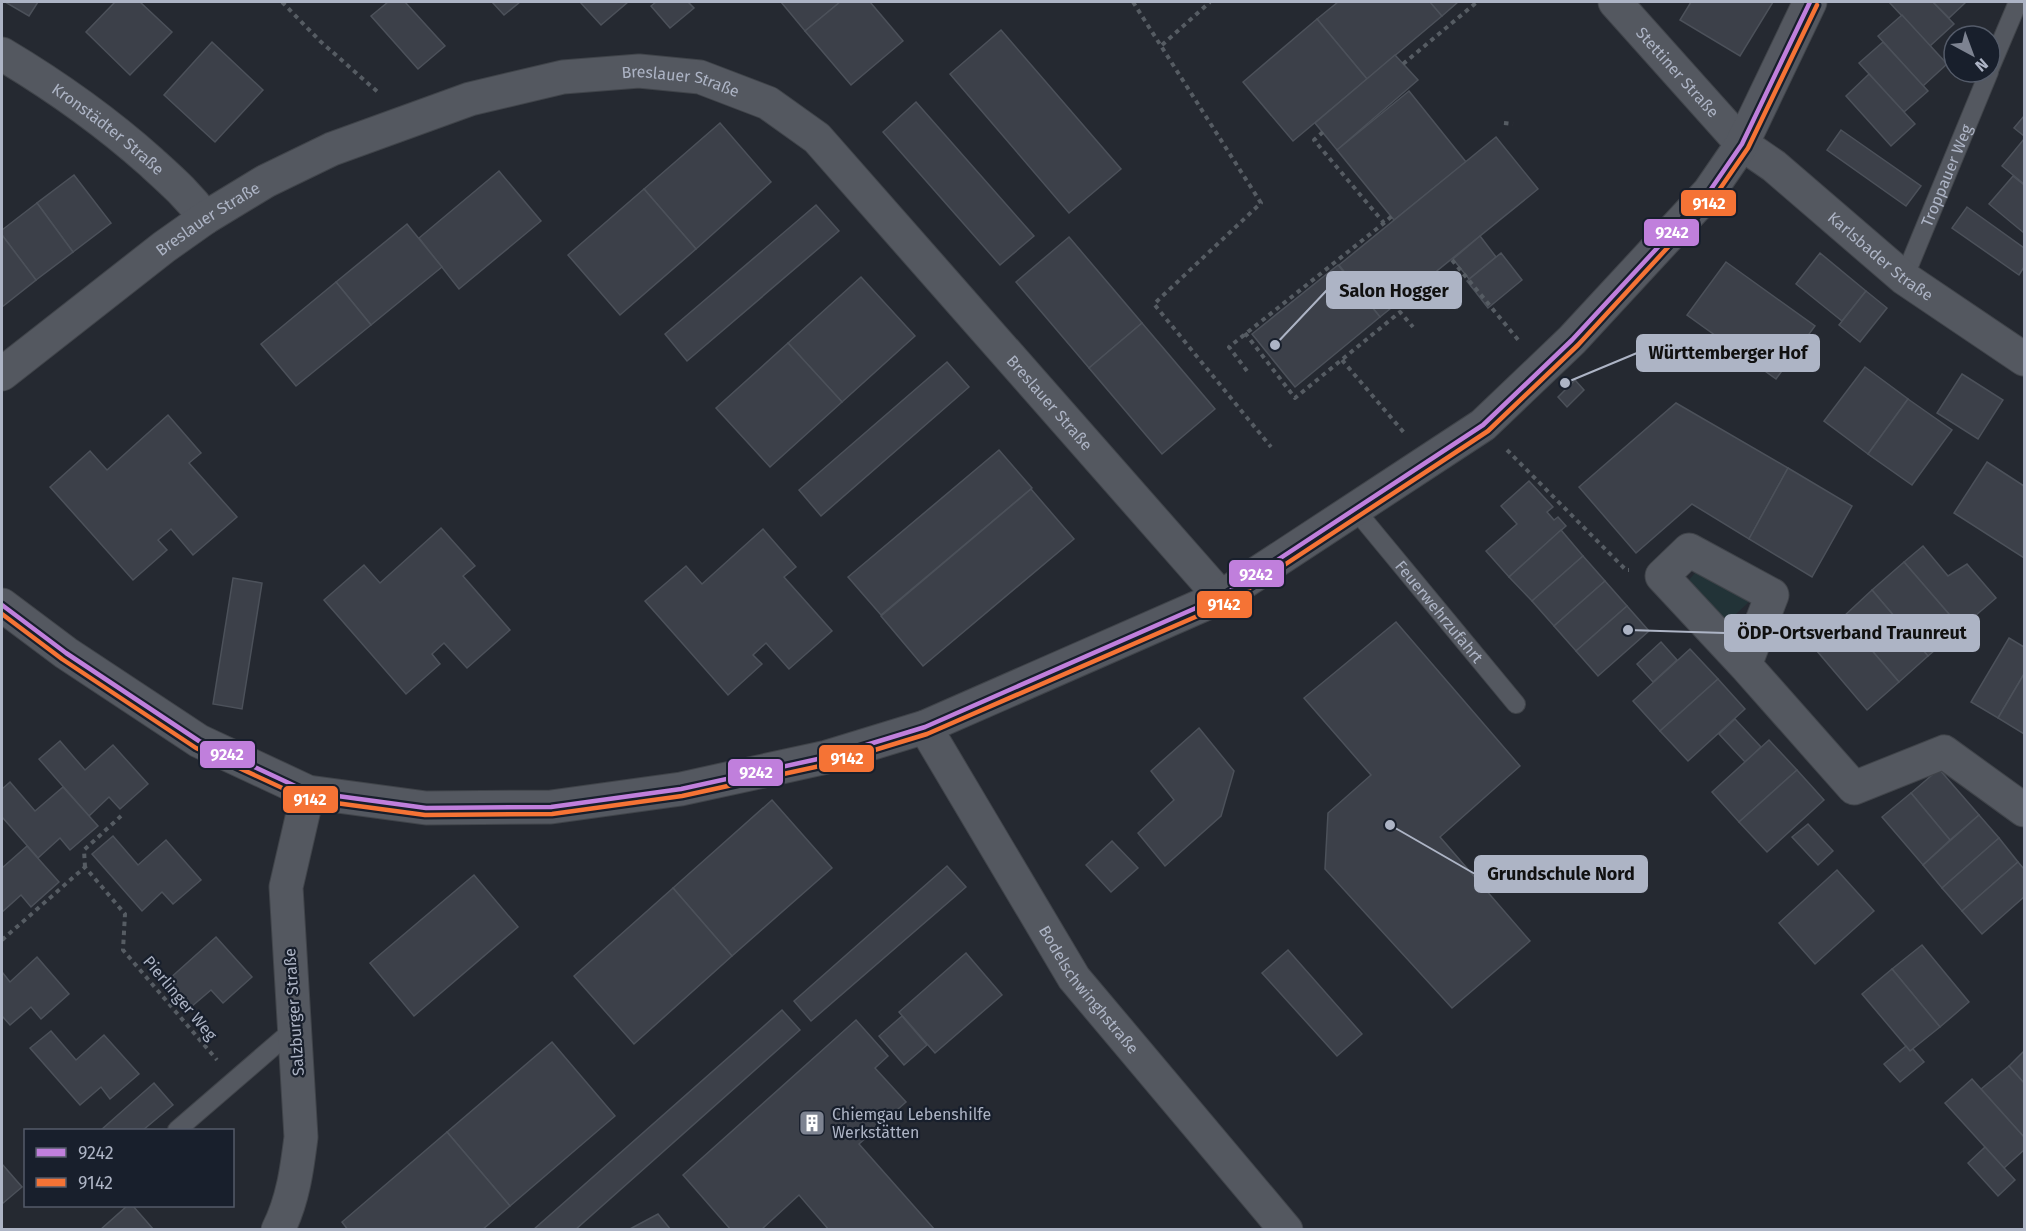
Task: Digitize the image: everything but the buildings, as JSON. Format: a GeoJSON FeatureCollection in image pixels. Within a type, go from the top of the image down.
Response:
{"type":"FeatureCollection","features":[{"type":"Feature","properties":{"kind":"street"},"geometry":{"type":"LineString","coordinates":[[2,605],[66,653],[199,741],[308,792],[426,808],[551,807],[681,789],[827,757],[925,727],[1221,597],[1484,425],[1572,340],[1709,192],[1742,144],[1810,2]]}},
{"type":"Feature","properties":{"kind":"street","name":"Stettiner Straße"},"geometry":{"type":"LineString","coordinates":[[1618,3],[1742,144]]}},
{"type":"Feature","properties":{"kind":"street","name":"Kronstädter Straße"},"geometry":{"type":"LineString","coordinates":[[2,54],[33,73],[122,136],[188,196],[205,218]]}},
{"type":"Feature","properties":{"kind":"street","name":"Breslauer Straße"},"geometry":{"type":"LineString","coordinates":[[2,374],[164,247],[205,218],[285,172],[333,149],[470,99],[563,77],[639,70],[700,77],[768,103],[817,138],[1221,597]]}},
{"type":"Feature","properties":{"kind":"street","name":"Karlsbader Straße"},"geometry":{"type":"LineString","coordinates":[[1742,144],[1774,166],[1904,278],[2025,359]]}},
{"type":"Feature","properties":{"kind":"street"},"geometry":{"type":"LineString","coordinates":[[1745,665],[1772,595],[1689,549],[1662,576],[1854,788],[1944,752],[2025,810]]}},
{"type":"Feature","properties":{"kind":"street","name":"Bodelschwinghstraße"},"geometry":{"type":"LineString","coordinates":[[925,727],[1074,978],[1286,1230]]}},
{"type":"Feature","properties":{"kind":"street","name":"Salzburger Straße"},"geometry":{"type":"LineString","coordinates":[[278,1230],[288,1210],[302,1137],[286,887],[308,792]]}},
{"type":"Feature","properties":{"kind":"lane","name":"Troppauer Weg"},"geometry":{"type":"LineString","coordinates":[[2002,40],[2018,2]]}},
{"type":"Feature","properties":{"kind":"lane","name":"Troppauer Weg"},"geometry":{"type":"LineString","coordinates":[[1904,278],[1983,84]]}},
{"type":"Feature","properties":{"kind":"lane","name":"Feuerwehrzufahrt"},"geometry":{"type":"LineString","coordinates":[[1363,519],[1516,704]]}},
{"type":"Feature","properties":{"kind":"lane"},"geometry":{"type":"LineString","coordinates":[[179,1129],[287,1035],[295,1034]]}},
{"type":"Feature","properties":{"kind":"path"},"geometry":{"type":"LineString","coordinates":[[282,2],[320,41],[394,107],[401,123]]}},
{"type":"Feature","properties":{"kind":"path"},"geometry":{"type":"LineString","coordinates":[[1133,2],[1261,203],[1154,304],[1271,447]]}},
{"type":"Feature","properties":{"kind":"path"},"geometry":{"type":"LineString","coordinates":[[1162,45],[1210,2]]}},
{"type":"Feature","properties":{"kind":"path"},"geometry":{"type":"LineString","coordinates":[[1403,64],[1477,2]]}},
{"type":"Feature","properties":{"kind":"path"},"geometry":{"type":"LineString","coordinates":[[1504,123],[1513,124]]}},
{"type":"Feature","properties":{"kind":"path"},"geometry":{"type":"LineString","coordinates":[[1323,132],[1314,140],[1384,223]]}},
{"type":"Feature","properties":{"kind":"path"},"geometry":{"type":"LineString","coordinates":[[1247,371],[1228,347],[1392,216]]}},
{"type":"Feature","properties":{"kind":"path"},"geometry":{"type":"LineString","coordinates":[[1452,260],[1542,369]]}},
{"type":"Feature","properties":{"kind":"path"},"geometry":{"type":"LineString","coordinates":[[1245,333],[1295,398],[1400,312],[1413,327]]}},
{"type":"Feature","properties":{"kind":"path"},"geometry":{"type":"LineString","coordinates":[[1342,360],[1428,461]]}},
{"type":"Feature","properties":{"kind":"path"},"geometry":{"type":"LineString","coordinates":[[1484,425],[1626,570],[1662,576]]}},
{"type":"Feature","properties":{"kind":"path"},"geometry":{"type":"LineString","coordinates":[[2,940],[85,867],[84,850],[121,816]]}},
{"type":"Feature","properties":{"kind":"path","name":"Pierlinger Weg"},"geometry":{"type":"LineString","coordinates":[[85,867],[125,914],[123,950],[234,1080]]}},
{"type":"Feature","properties":{"kind":"shaded area"},"geometry":{"type":"Polygon","coordinates":[[[1699,568],[1750,601],[1724,625],[1685,585],[1699,568]]]}},
{"type":"Feature","properties":{"kind":"transit line","name":"9242"},"geometry":{"type":"LineString","coordinates":[[2,605],[66,653],[199,741],[308,792],[426,808],[551,807],[681,789],[827,757],[925,727],[1221,597],[1483,425],[1572,340],[1709,192],[1742,144],[1810,2]]}},
{"type":"Feature","properties":{"kind":"transit line","name":"9142"},"geometry":{"type":"LineString","coordinates":[[2,614],[62,659],[196,748],[306,799],[425,815],[552,814],[682,796],[829,764],[927,734],[1225,604],[1488,431],[1578,345],[1715,196],[1748,148],[1817,5]]}},
{"type":"Feature","properties":{"kind":"place","name":"Salon Hogger"},"geometry":{"type":"Point","coordinates":[1275,345]}},
{"type":"Feature","properties":{"kind":"place","name":"Württemberger Hof"},"geometry":{"type":"Point","coordinates":[1565,383]}},
{"type":"Feature","properties":{"kind":"place","name":"ÖDP-Ortsverband Traunreut"},"geometry":{"type":"Point","coordinates":[1628,630]}},
{"type":"Feature","properties":{"kind":"place","name":"Grundschule Nord"},"geometry":{"type":"Point","coordinates":[1390,825]}},
{"type":"Feature","properties":{"kind":"place","name":"Chiemgau Lebenshilfe Werkstätten"},"geometry":{"type":"Point","coordinates":[812,1123]}}]}
